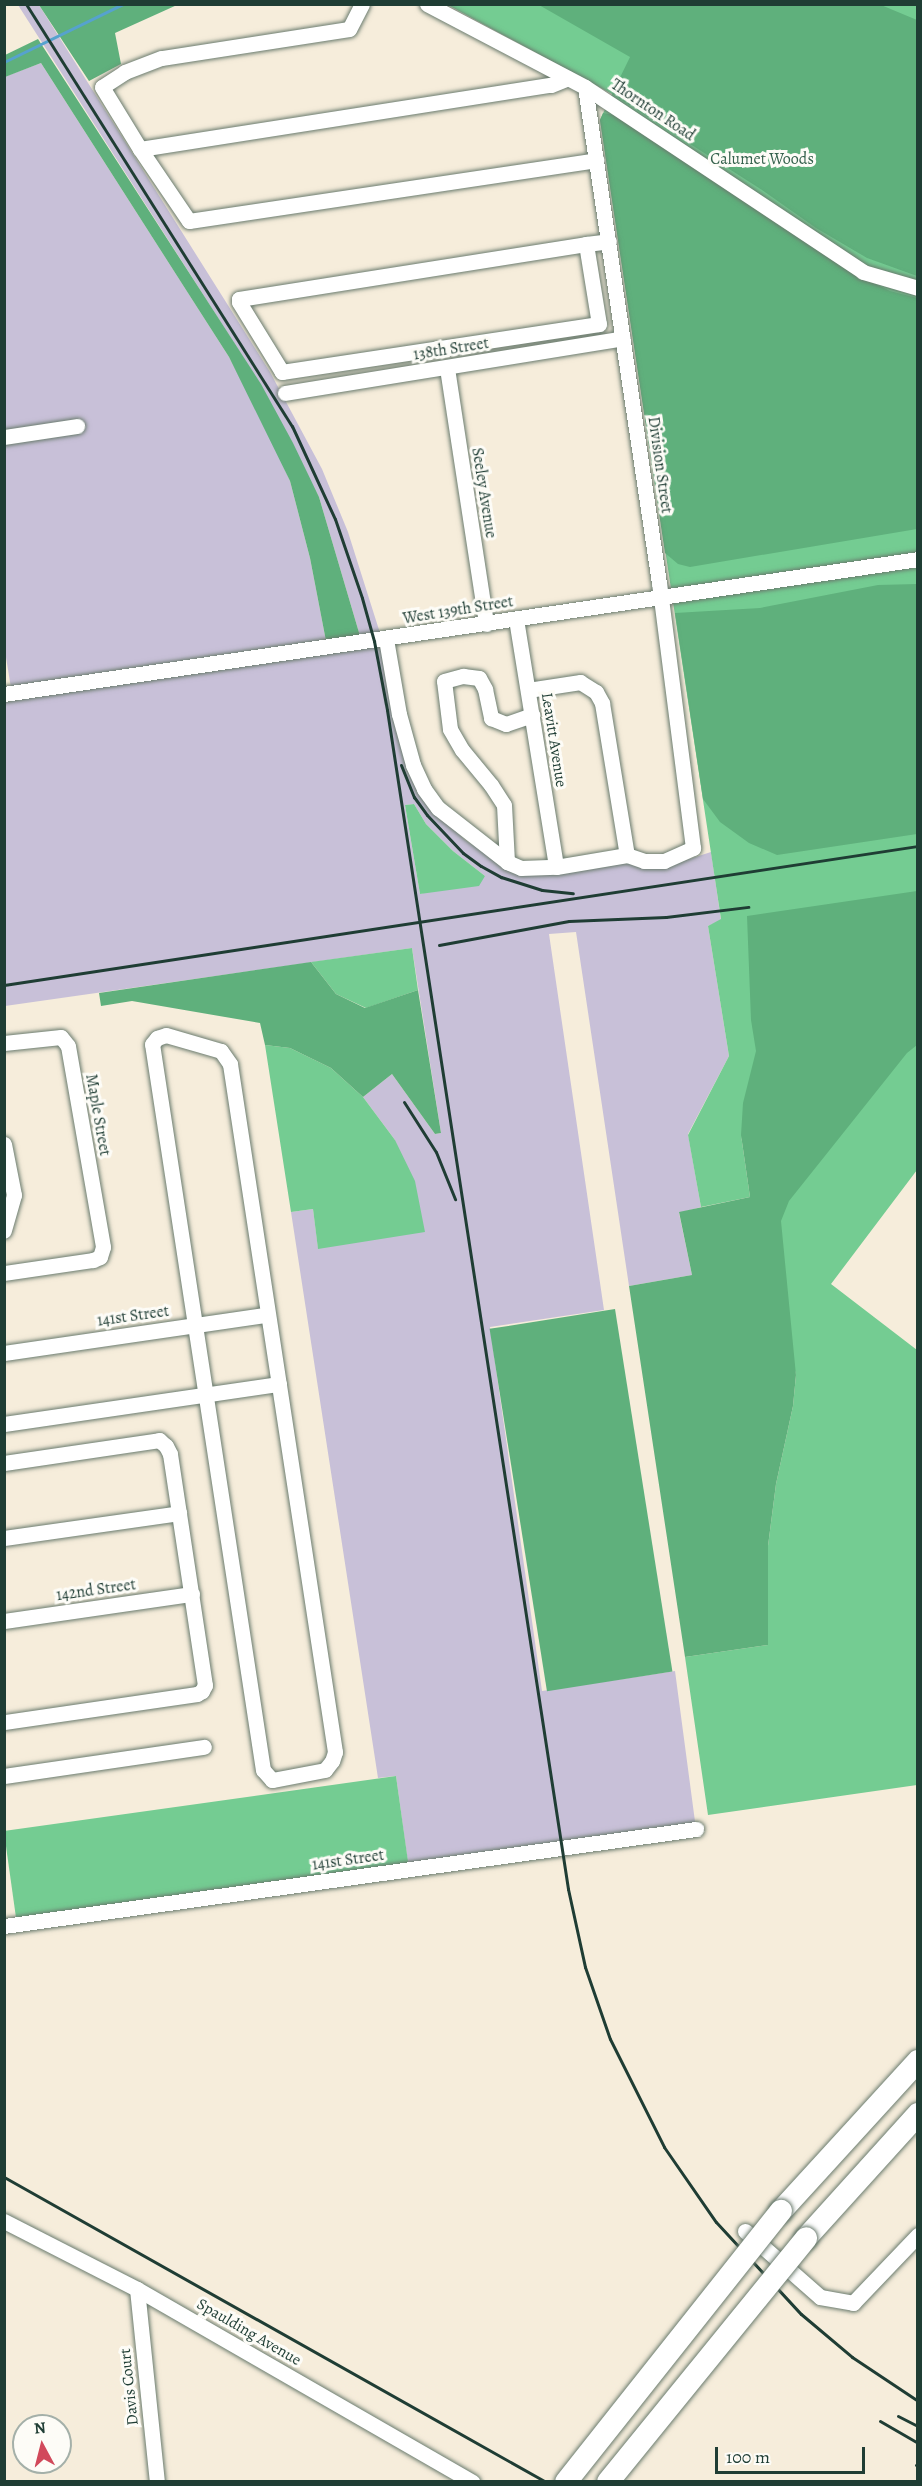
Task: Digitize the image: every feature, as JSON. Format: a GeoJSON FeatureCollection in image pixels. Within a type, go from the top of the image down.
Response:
{"type":"FeatureCollection","features":[{"type":"Feature","properties":{"kind":"highway"},"geometry":{"type":"LineString","coordinates":[[566,2481],[781,2211],[918,2061]]}},
{"type":"Feature","properties":{"kind":"highway"},"geometry":{"type":"LineString","coordinates":[[608,2481],[806,2238],[918,2114]]}},
{"type":"Feature","properties":{"kind":"street"},"geometry":{"type":"LineString","coordinates":[[362,4],[349,29],[177,54],[142,64],[112,79],[102,87],[140,149],[189,220],[596,159]]}},
{"type":"Feature","properties":{"kind":"street","name":"Thornton Road"},"geometry":{"type":"LineString","coordinates":[[427,4],[585,87],[863,272],[918,288]]}},
{"type":"Feature","properties":{"kind":"street"},"geometry":{"type":"LineString","coordinates":[[140,149],[550,85],[568,78]]}},
{"type":"Feature","properties":{"kind":"street","name":"Division Street"},"geometry":{"type":"LineString","coordinates":[[585,87],[661,598],[693,848],[664,861],[644,861],[627,855]]}},
{"type":"Feature","properties":{"kind":"street"},"geometry":{"type":"LineString","coordinates":[[586,244],[598,324],[282,372],[239,302],[239,299],[586,244],[609,241]]}},
{"type":"Feature","properties":{"kind":"street","name":"138th Street"},"geometry":{"type":"LineString","coordinates":[[285,393],[623,338]]}},
{"type":"Feature","properties":{"kind":"street","name":"Seeley Avenue"},"geometry":{"type":"LineString","coordinates":[[447,368],[486,624]]}},
{"type":"Feature","properties":{"kind":"street"},"geometry":{"type":"LineString","coordinates":[[4,437],[77,426]]}},
{"type":"Feature","properties":{"kind":"street","name":"West 139th Street"},"geometry":{"type":"LineString","coordinates":[[5,692],[386,639],[918,559]]}},
{"type":"Feature","properties":{"kind":"street","name":"Leavitt Avenue"},"geometry":{"type":"LineString","coordinates":[[516,619],[556,867]]}},
{"type":"Feature","properties":{"kind":"street"},"geometry":{"type":"LineString","coordinates":[[386,639],[399,714],[413,765],[424,789],[438,808],[507,862],[521,868],[556,867],[627,855],[602,703],[596,692],[580,682],[528,690]]}},
{"type":"Feature","properties":{"kind":"street"},"geometry":{"type":"LineString","coordinates":[[507,862],[504,805],[491,784],[462,750],[450,729],[444,681],[463,676],[479,678],[485,689],[490,718],[506,724],[532,715]]}},
{"type":"Feature","properties":{"kind":"street"},"geometry":{"type":"LineString","coordinates":[[166,1035],[221,1051],[230,1064],[266,1315],[279,1384],[335,1752],[325,1770],[272,1780],[263,1770],[152,1044],[158,1038],[166,1035]]}},
{"type":"Feature","properties":{"kind":"street","name":"Maple Street"},"geometry":{"type":"LineString","coordinates":[[4,1043],[61,1037],[68,1046],[103,1247],[100,1257],[93,1260],[4,1273]]}},
{"type":"Feature","properties":{"kind":"street"},"geometry":{"type":"LineString","coordinates":[[4,1144],[14,1195],[4,1231]]}},
{"type":"Feature","properties":{"kind":"street","name":"141st Street"},"geometry":{"type":"LineString","coordinates":[[4,1353],[266,1315]]}},
{"type":"Feature","properties":{"kind":"street"},"geometry":{"type":"LineString","coordinates":[[4,1424],[279,1384]]}},
{"type":"Feature","properties":{"kind":"street"},"geometry":{"type":"LineString","coordinates":[[4,1463],[159,1440],[170,1454],[205,1685],[202,1691],[4,1722]]}},
{"type":"Feature","properties":{"kind":"street"},"geometry":{"type":"LineString","coordinates":[[4,1538],[179,1513]]}},
{"type":"Feature","properties":{"kind":"street","name":"142nd Street"},"geometry":{"type":"LineString","coordinates":[[4,1621],[192,1594]]}},
{"type":"Feature","properties":{"kind":"street"},"geometry":{"type":"LineString","coordinates":[[4,1776],[204,1747]]}},
{"type":"Feature","properties":{"kind":"street","name":"141st Street"},"geometry":{"type":"LineString","coordinates":[[4,1926],[696,1829]]}},
{"type":"Feature","properties":{"kind":"street","name":"Spaulding Avenue"},"geometry":{"type":"LineString","coordinates":[[4,2221],[137,2289],[473,2481]]}},
{"type":"Feature","properties":{"kind":"street"},"geometry":{"type":"LineString","coordinates":[[745,2231],[820,2297],[853,2303],[918,2235]]}},
{"type":"Feature","properties":{"kind":"street","name":"Davis Court"},"geometry":{"type":"LineString","coordinates":[[137,2289],[157,2481]]}},
{"type":"Feature","properties":{"kind":"shaded area"},"geometry":{"type":"Polygon","coordinates":[[[18,5],[39,5],[270,372],[322,469],[348,532],[380,633],[360,636],[319,497],[261,385],[18,5]]]}},
{"type":"Feature","properties":{"kind":"shaded area"},"geometry":{"type":"Polygon","coordinates":[[[41,63],[229,357],[264,424],[290,481],[310,558],[326,641],[11,688],[4,645],[4,77],[41,63]]]}},
{"type":"Feature","properties":{"kind":"shaded area"},"geometry":{"type":"Polygon","coordinates":[[[382,644],[435,811],[465,840],[505,866],[622,859],[634,866],[680,862],[711,852],[721,920],[708,926],[729,1056],[688,1134],[701,1207],[679,1213],[692,1275],[629,1286],[576,932],[549,934],[604,1310],[490,1327],[542,1691],[675,1671],[696,1829],[409,1870],[396,1776],[378,1778],[291,1212],[313,1209],[318,1248],[395,1140],[363,1097],[392,1074],[435,1134],[441,1133],[412,948],[5,1006],[5,702],[382,644]],[[414,804],[405,805],[420,894],[485,876],[453,851],[426,824],[414,804]]]}},
{"type":"Feature","properties":{"kind":"green space"},"geometry":{"type":"Polygon","coordinates":[[[39,5],[177,5],[115,33],[121,64],[89,81],[39,5]]]}},
{"type":"Feature","properties":{"kind":"green space","name":"Calumet Woods"},"geometry":{"type":"Polygon","coordinates":[[[448,5],[917,5],[917,1170],[831,1284],[917,1350],[917,1785],[708,1815],[685,1657],[768,1645],[768,1546],[776,1484],[793,1406],[796,1375],[741,1135],[750,1197],[701,1207],[688,1135],[729,1056],[708,926],[721,919],[600,120],[612,94],[448,5]]]}},
{"type":"Feature","properties":{"kind":"green space"},"geometry":{"type":"Polygon","coordinates":[[[539,5],[881,5],[917,20],[917,276],[867,258],[816,228],[762,190],[612,94],[630,57],[539,5]]]}},
{"type":"Feature","properties":{"kind":"green space"},"geometry":{"type":"Polygon","coordinates":[[[38,39],[261,384],[293,443],[319,497],[360,636],[326,641],[310,558],[290,481],[229,357],[41,63],[5,77],[5,55],[38,39]]]}},
{"type":"Feature","properties":{"kind":"green space"},"geometry":{"type":"Polygon","coordinates":[[[603,113],[614,115],[849,271],[890,291],[917,298],[917,529],[690,567],[678,564],[665,553],[600,120],[603,113]]]}},
{"type":"Feature","properties":{"kind":"green space"},"geometry":{"type":"Polygon","coordinates":[[[917,584],[917,834],[777,855],[749,843],[720,822],[703,799],[675,613],[760,608],[878,585],[917,584]]]}},
{"type":"Feature","properties":{"kind":"green space"},"geometry":{"type":"Polygon","coordinates":[[[414,804],[426,824],[453,851],[485,876],[479,886],[420,894],[405,805],[414,804]]]}},
{"type":"Feature","properties":{"kind":"green space"},"geometry":{"type":"Polygon","coordinates":[[[917,891],[917,1045],[907,1053],[789,1201],[781,1221],[796,1375],[793,1406],[776,1484],[768,1546],[768,1645],[685,1657],[629,1286],[692,1275],[679,1212],[750,1197],[741,1135],[743,1103],[756,1051],[751,1020],[747,916],[917,891]]]}},
{"type":"Feature","properties":{"kind":"green space"},"geometry":{"type":"Polygon","coordinates":[[[412,948],[418,990],[366,1008],[336,994],[311,962],[412,948]]]}},
{"type":"Feature","properties":{"kind":"green space"},"geometry":{"type":"Polygon","coordinates":[[[311,962],[336,994],[365,1008],[418,990],[441,1133],[435,1134],[392,1074],[363,1097],[331,1068],[290,1048],[265,1045],[260,1023],[132,1001],[101,1006],[99,993],[311,962]]]}},
{"type":"Feature","properties":{"kind":"green space"},"geometry":{"type":"Polygon","coordinates":[[[265,1045],[290,1048],[331,1068],[363,1097],[395,1140],[415,1181],[425,1232],[318,1249],[313,1209],[291,1212],[265,1045]]]}},
{"type":"Feature","properties":{"kind":"green space"},"geometry":{"type":"Polygon","coordinates":[[[615,1309],[672,1671],[547,1691],[490,1329],[615,1309]]]}},
{"type":"Feature","properties":{"kind":"green space"},"geometry":{"type":"Polygon","coordinates":[[[396,1776],[409,1870],[17,1925],[4,1831],[396,1776]]]}},
{"type":"Feature","properties":{"kind":"waterway"},"geometry":{"type":"LineString","coordinates":[[4,62],[123,4]]}},
{"type":"Feature","properties":{"kind":"railway"},"geometry":{"type":"LineString","coordinates":[[26,4],[292,426],[335,519],[362,598],[374,641],[387,710],[568,1889],[585,1967],[610,2039],[664,2147],[716,2222],[801,2314],[852,2357],[918,2401]]}},
{"type":"Feature","properties":{"kind":"railway"},"geometry":{"type":"LineString","coordinates":[[401,765],[414,797],[427,815],[463,853],[501,877],[542,890],[573,893]]}},
{"type":"Feature","properties":{"kind":"railway"},"geometry":{"type":"LineString","coordinates":[[4,985],[918,846]]}},
{"type":"Feature","properties":{"kind":"railway"},"geometry":{"type":"LineString","coordinates":[[439,945],[569,921],[666,917],[748,907]]}},
{"type":"Feature","properties":{"kind":"railway"},"geometry":{"type":"LineString","coordinates":[[404,1102],[436,1152],[455,1199]]}},
{"type":"Feature","properties":{"kind":"railway"},"geometry":{"type":"LineString","coordinates":[[4,2177],[546,2482]]}},
{"type":"Feature","properties":{"kind":"railway"},"geometry":{"type":"LineString","coordinates":[[898,2416],[918,2426]]}},
{"type":"Feature","properties":{"kind":"railway"},"geometry":{"type":"LineString","coordinates":[[880,2421],[918,2443]]}}]}
